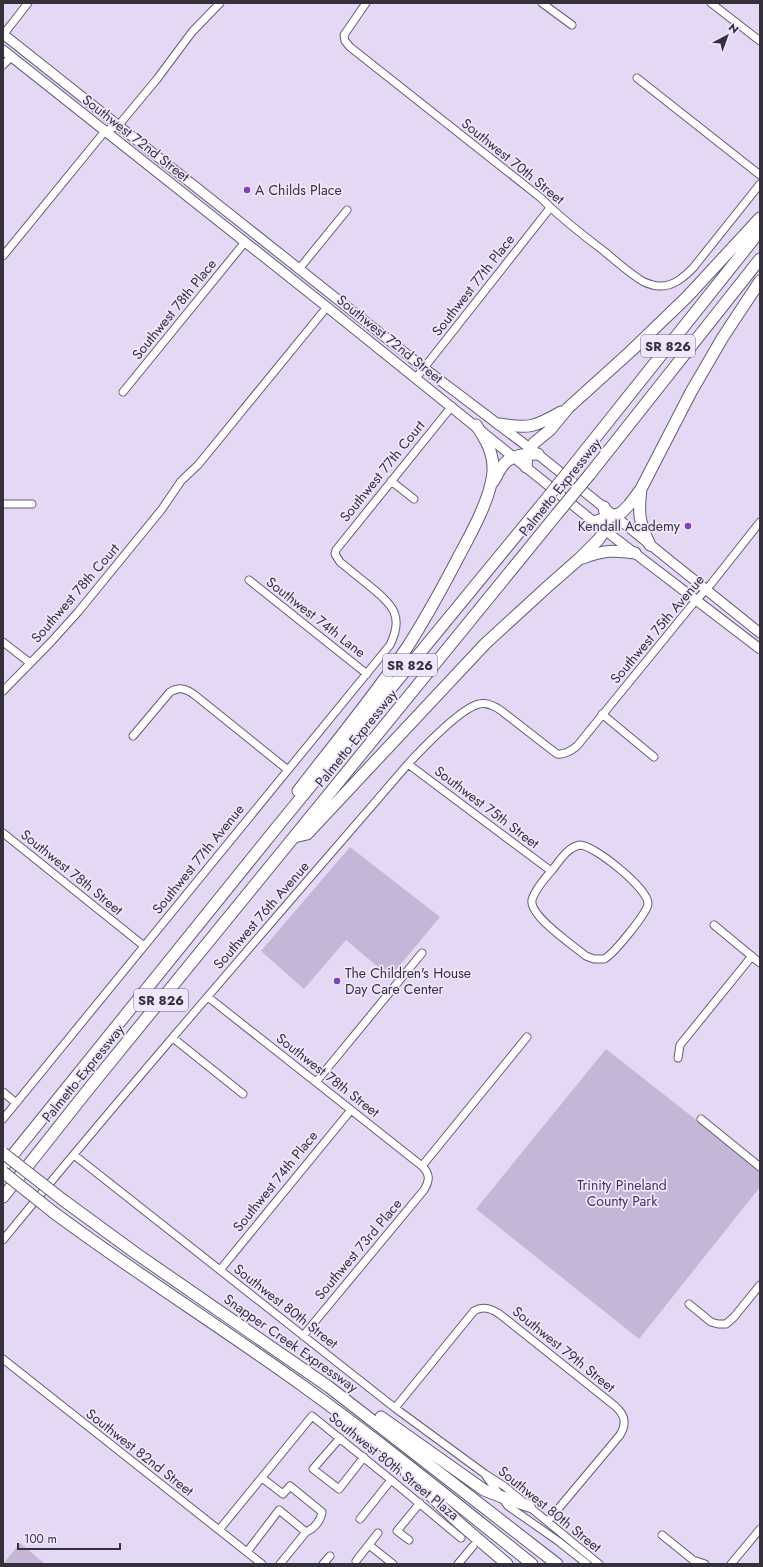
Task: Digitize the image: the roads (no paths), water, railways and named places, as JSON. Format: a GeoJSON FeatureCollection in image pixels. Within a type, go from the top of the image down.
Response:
{"type":"FeatureCollection","features":[{"type":"Feature","properties":{"kind":"highway"},"geometry":{"type":"LineString","coordinates":[[526,467],[532,452],[568,408],[631,351],[687,297],[760,218]]}},
{"type":"Feature","properties":{"kind":"highway","name":"Palmetto Expressway"},"geometry":{"type":"LineString","coordinates":[[3,1167],[277,827],[543,503],[760,230]]}},
{"type":"Feature","properties":{"kind":"highway","name":"Palmetto Expressway"},"geometry":{"type":"LineString","coordinates":[[3,1197],[96,1080],[590,474],[760,259]]}},
{"type":"Feature","properties":{"kind":"highway"},"geometry":{"type":"LineString","coordinates":[[594,522],[611,517],[626,509],[641,489],[698,380],[723,337],[760,280]]}},
{"type":"Feature","properties":{"kind":"highway"},"geometry":{"type":"LineString","coordinates":[[499,424],[519,428],[535,426],[568,408]]}},
{"type":"Feature","properties":{"kind":"highway"},"geometry":{"type":"LineString","coordinates":[[476,425],[488,443],[491,452],[493,471],[491,484]]}},
{"type":"Feature","properties":{"kind":"highway"},"geometry":{"type":"LineString","coordinates":[[277,827],[294,797],[385,678],[416,632],[444,585],[469,537],[491,484],[503,464],[514,456],[532,452]]}},
{"type":"Feature","properties":{"kind":"highway"},"geometry":{"type":"LineString","coordinates":[[641,489],[639,509],[640,520],[650,545]]}},
{"type":"Feature","properties":{"kind":"highway"},"geometry":{"type":"LineString","coordinates":[[604,506],[611,517]]}},
{"type":"Feature","properties":{"kind":"highway"},"geometry":{"type":"LineString","coordinates":[[294,837],[306,834],[485,644],[521,609],[579,559],[599,539],[611,517]]}},
{"type":"Feature","properties":{"kind":"highway"},"geometry":{"type":"LineString","coordinates":[[579,559],[603,551],[616,550],[635,553]]}},
{"type":"Feature","properties":{"kind":"highway","name":"Snapper Creek Expressway"},"geometry":{"type":"LineString","coordinates":[[3,1153],[63,1200],[134,1252],[329,1387],[557,1564]]}},
{"type":"Feature","properties":{"kind":"highway","name":"Snapper Creek Expressway"},"geometry":{"type":"LineString","coordinates":[[3,1172],[54,1212],[153,1284],[299,1383],[359,1428],[532,1564]]}},
{"type":"Feature","properties":{"kind":"highway"},"geometry":{"type":"LineString","coordinates":[[3,1207],[12,1195],[18,1179]]}},
{"type":"Feature","properties":{"kind":"highway"},"geometry":{"type":"LineString","coordinates":[[329,1387],[344,1391],[480,1487],[502,1497],[529,1506]]}},
{"type":"Feature","properties":{"kind":"highway"},"geometry":{"type":"LineString","coordinates":[[359,1428],[458,1522],[507,1564]]}},
{"type":"Feature","properties":{"kind":"main road","name":"Southwest 72nd Street"},"geometry":{"type":"LineString","coordinates":[[3,35],[424,368],[604,506]]}},
{"type":"Feature","properties":{"kind":"main road","name":"Southwest 72nd Street"},"geometry":{"type":"LineString","coordinates":[[3,50],[476,425],[594,522],[760,649]]}},
{"type":"Feature","properties":{"kind":"main road"},"geometry":{"type":"LineString","coordinates":[[327,307],[335,297]]}},
{"type":"Feature","properties":{"kind":"main road"},"geometry":{"type":"LineString","coordinates":[[452,406],[461,395]]}},
{"type":"Feature","properties":{"kind":"main road"},"geometry":{"type":"LineString","coordinates":[[611,517],[650,545],[760,633]]}},
{"type":"Feature","properties":{"kind":"street"},"geometry":{"type":"LineString","coordinates":[[3,35],[28,3]]}},
{"type":"Feature","properties":{"kind":"street"},"geometry":{"type":"LineString","coordinates":[[3,256],[105,131],[118,126],[157,79],[192,32],[220,3]]}},
{"type":"Feature","properties":{"kind":"street","name":"Southwest 70th Street"},"geometry":{"type":"LineString","coordinates":[[366,3],[345,32],[344,38],[352,49],[504,168],[541,198],[550,208],[639,279],[655,286],[665,286],[673,284],[682,278],[693,268],[760,184]]}},
{"type":"Feature","properties":{"kind":"street"},"geometry":{"type":"LineString","coordinates":[[542,3],[572,25]]}},
{"type":"Feature","properties":{"kind":"street"},"geometry":{"type":"LineString","coordinates":[[711,3],[760,42]]}},
{"type":"Feature","properties":{"kind":"street"},"geometry":{"type":"LineString","coordinates":[[3,65],[11,57]]}},
{"type":"Feature","properties":{"kind":"street"},"geometry":{"type":"LineString","coordinates":[[637,78],[760,175]]}},
{"type":"Feature","properties":{"kind":"street","name":"Southwest 77th Place"},"geometry":{"type":"LineString","coordinates":[[416,378],[550,208]]}},
{"type":"Feature","properties":{"kind":"street"},"geometry":{"type":"LineString","coordinates":[[299,268],[347,210]]}},
{"type":"Feature","properties":{"kind":"street","name":"Southwest 78th Place"},"geometry":{"type":"LineString","coordinates":[[123,392],[245,242]]}},
{"type":"Feature","properties":{"kind":"street","name":"Southwest 78th Court"},"geometry":{"type":"LineString","coordinates":[[3,691],[78,612],[162,509],[174,500],[182,486],[198,465],[327,307]]}},
{"type":"Feature","properties":{"kind":"street","name":"Southwest 77th Court"},"geometry":{"type":"LineString","coordinates":[[393,609],[385,599],[340,562],[335,554],[336,550],[452,406]]}},
{"type":"Feature","properties":{"kind":"street"},"geometry":{"type":"LineString","coordinates":[[391,481],[414,499]]}},
{"type":"Feature","properties":{"kind":"street"},"geometry":{"type":"LineString","coordinates":[[3,504],[32,504]]}},
{"type":"Feature","properties":{"kind":"street","name":"Southwest 75th Avenue"},"geometry":{"type":"LineString","coordinates":[[572,750],[706,590],[760,522]]}},
{"type":"Feature","properties":{"kind":"street","name":"Southwest 74th Lane"},"geometry":{"type":"LineString","coordinates":[[249,580],[367,674]]}},
{"type":"Feature","properties":{"kind":"street","name":"Southwest 77th Avenue"},"geometry":{"type":"LineString","coordinates":[[3,1119],[387,648],[394,637],[397,622],[393,609]]}},
{"type":"Feature","properties":{"kind":"street"},"geometry":{"type":"LineString","coordinates":[[3,642],[30,663]]}},
{"type":"Feature","properties":{"kind":"street"},"geometry":{"type":"LineString","coordinates":[[133,736],[166,697],[177,689],[184,689],[193,693],[288,770]]}},
{"type":"Feature","properties":{"kind":"street","name":"Southwest 76th Avenue"},"geometry":{"type":"LineString","coordinates":[[3,1240],[173,1038],[408,764],[432,739],[461,714],[471,707],[482,703],[495,707],[557,754],[566,754],[572,750]]}},
{"type":"Feature","properties":{"kind":"street"},"geometry":{"type":"LineString","coordinates":[[602,714],[654,757]]}},
{"type":"Feature","properties":{"kind":"street","name":"Southwest 75th Street"},"geometry":{"type":"LineString","coordinates":[[408,764],[551,871]]}},
{"type":"Feature","properties":{"kind":"street","name":"Southwest 78th Street"},"geometry":{"type":"LineString","coordinates":[[3,833],[144,946]]}},
{"type":"Feature","properties":{"kind":"street"},"geometry":{"type":"LineString","coordinates":[[580,845],[586,846],[595,851],[632,880],[647,900],[648,906],[642,917],[616,948],[604,959],[594,959],[586,956],[545,923],[534,910],[532,904],[533,897],[551,871],[572,848],[580,845]]}},
{"type":"Feature","properties":{"kind":"street"},"geometry":{"type":"LineString","coordinates":[[714,925],[760,963]]}},
{"type":"Feature","properties":{"kind":"street"},"geometry":{"type":"LineString","coordinates":[[316,1082],[422,953]]}},
{"type":"Feature","properties":{"kind":"street"},"geometry":{"type":"LineString","coordinates":[[678,1058],[680,1045],[752,956]]}},
{"type":"Feature","properties":{"kind":"street","name":"Southwest 78th Street"},"geometry":{"type":"LineString","coordinates":[[208,997],[422,1166],[429,1177]]}},
{"type":"Feature","properties":{"kind":"street"},"geometry":{"type":"LineString","coordinates":[[422,1166],[527,1037]]}},
{"type":"Feature","properties":{"kind":"street"},"geometry":{"type":"LineString","coordinates":[[173,1038],[243,1094]]}},
{"type":"Feature","properties":{"kind":"street"},"geometry":{"type":"LineString","coordinates":[[3,1092],[16,1103]]}},
{"type":"Feature","properties":{"kind":"street","name":"Southwest 74th Place"},"geometry":{"type":"LineString","coordinates":[[220,1270],[351,1110]]}},
{"type":"Feature","properties":{"kind":"street"},"geometry":{"type":"LineString","coordinates":[[701,1119],[760,1167]]}},
{"type":"Feature","properties":{"kind":"street","name":"Southwest 80th Street"},"geometry":{"type":"LineString","coordinates":[[74,1155],[395,1408],[485,1474],[496,1479],[599,1564]]}},
{"type":"Feature","properties":{"kind":"street","name":"Southwest 73rd Place"},"geometry":{"type":"LineString","coordinates":[[303,1336],[424,1190],[428,1183],[429,1177]]}},
{"type":"Feature","properties":{"kind":"street"},"geometry":{"type":"LineString","coordinates":[[689,1304],[711,1322],[726,1324],[734,1317],[760,1285]]}},
{"type":"Feature","properties":{"kind":"street","name":"Southwest 79th Street"},"geometry":{"type":"LineString","coordinates":[[395,1408],[471,1314],[477,1309],[483,1307],[491,1309],[502,1316],[615,1406],[624,1418],[623,1428],[618,1437],[548,1521]]}},
{"type":"Feature","properties":{"kind":"street","name":"Southwest 82nd Street"},"geometry":{"type":"LineString","coordinates":[[3,1359],[262,1564]]}},
{"type":"Feature","properties":{"kind":"street","name":"Southwest 80th Street Plaza"},"geometry":{"type":"LineString","coordinates":[[219,1530],[312,1416],[364,1457],[461,1538]]}},
{"type":"Feature","properties":{"kind":"street"},"geometry":{"type":"LineString","coordinates":[[340,1438],[313,1469],[338,1489],[364,1457]]}},
{"type":"Feature","properties":{"kind":"street","name":"Southwest 80th Street"},"geometry":{"type":"LineString","coordinates":[[485,1474],[512,1509],[558,1541],[586,1564]]}},
{"type":"Feature","properties":{"kind":"street"},"geometry":{"type":"LineString","coordinates":[[262,1478],[283,1494],[290,1486],[322,1512],[317,1524],[306,1532],[280,1564]]}},
{"type":"Feature","properties":{"kind":"street"},"geometry":{"type":"LineString","coordinates":[[360,1519],[391,1480]]}},
{"type":"Feature","properties":{"kind":"street"},"geometry":{"type":"LineString","coordinates":[[409,1540],[398,1531],[420,1503]]}},
{"type":"Feature","properties":{"kind":"street"},"geometry":{"type":"LineString","coordinates":[[247,1552],[279,1510],[306,1532]]}},
{"type":"Feature","properties":{"kind":"street"},"geometry":{"type":"LineString","coordinates":[[731,1564],[760,1529]]}},
{"type":"Feature","properties":{"kind":"street"},"geometry":{"type":"LineString","coordinates":[[356,1560],[378,1533]]}},
{"type":"Feature","properties":{"kind":"street"},"geometry":{"type":"LineString","coordinates":[[662,1535],[694,1562],[705,1564]]}},
{"type":"Feature","properties":{"kind":"street"},"geometry":{"type":"LineString","coordinates":[[369,1545],[392,1564]]}},
{"type":"Feature","properties":{"kind":"street"},"geometry":{"type":"LineString","coordinates":[[458,1564],[473,1546]]}},
{"type":"Feature","properties":{"kind":"street"},"geometry":{"type":"LineString","coordinates":[[324,1564],[330,1556]]}},
{"type":"Feature","properties":{"kind":"place","name":"A Childs Place"},"geometry":{"type":"Point","coordinates":[247,190]}},
{"type":"Feature","properties":{"kind":"place","name":"Kendall Academy"},"geometry":{"type":"Point","coordinates":[688,526]}},
{"type":"Feature","properties":{"kind":"place","name":"The Children's House Day Care Center"},"geometry":{"type":"Point","coordinates":[337,981]}},
{"type":"Feature","properties":{"kind":"park label","name":"Trinity Pineland County Park"},"geometry":{"type":"Point","coordinates":[622,1194]}}]}
